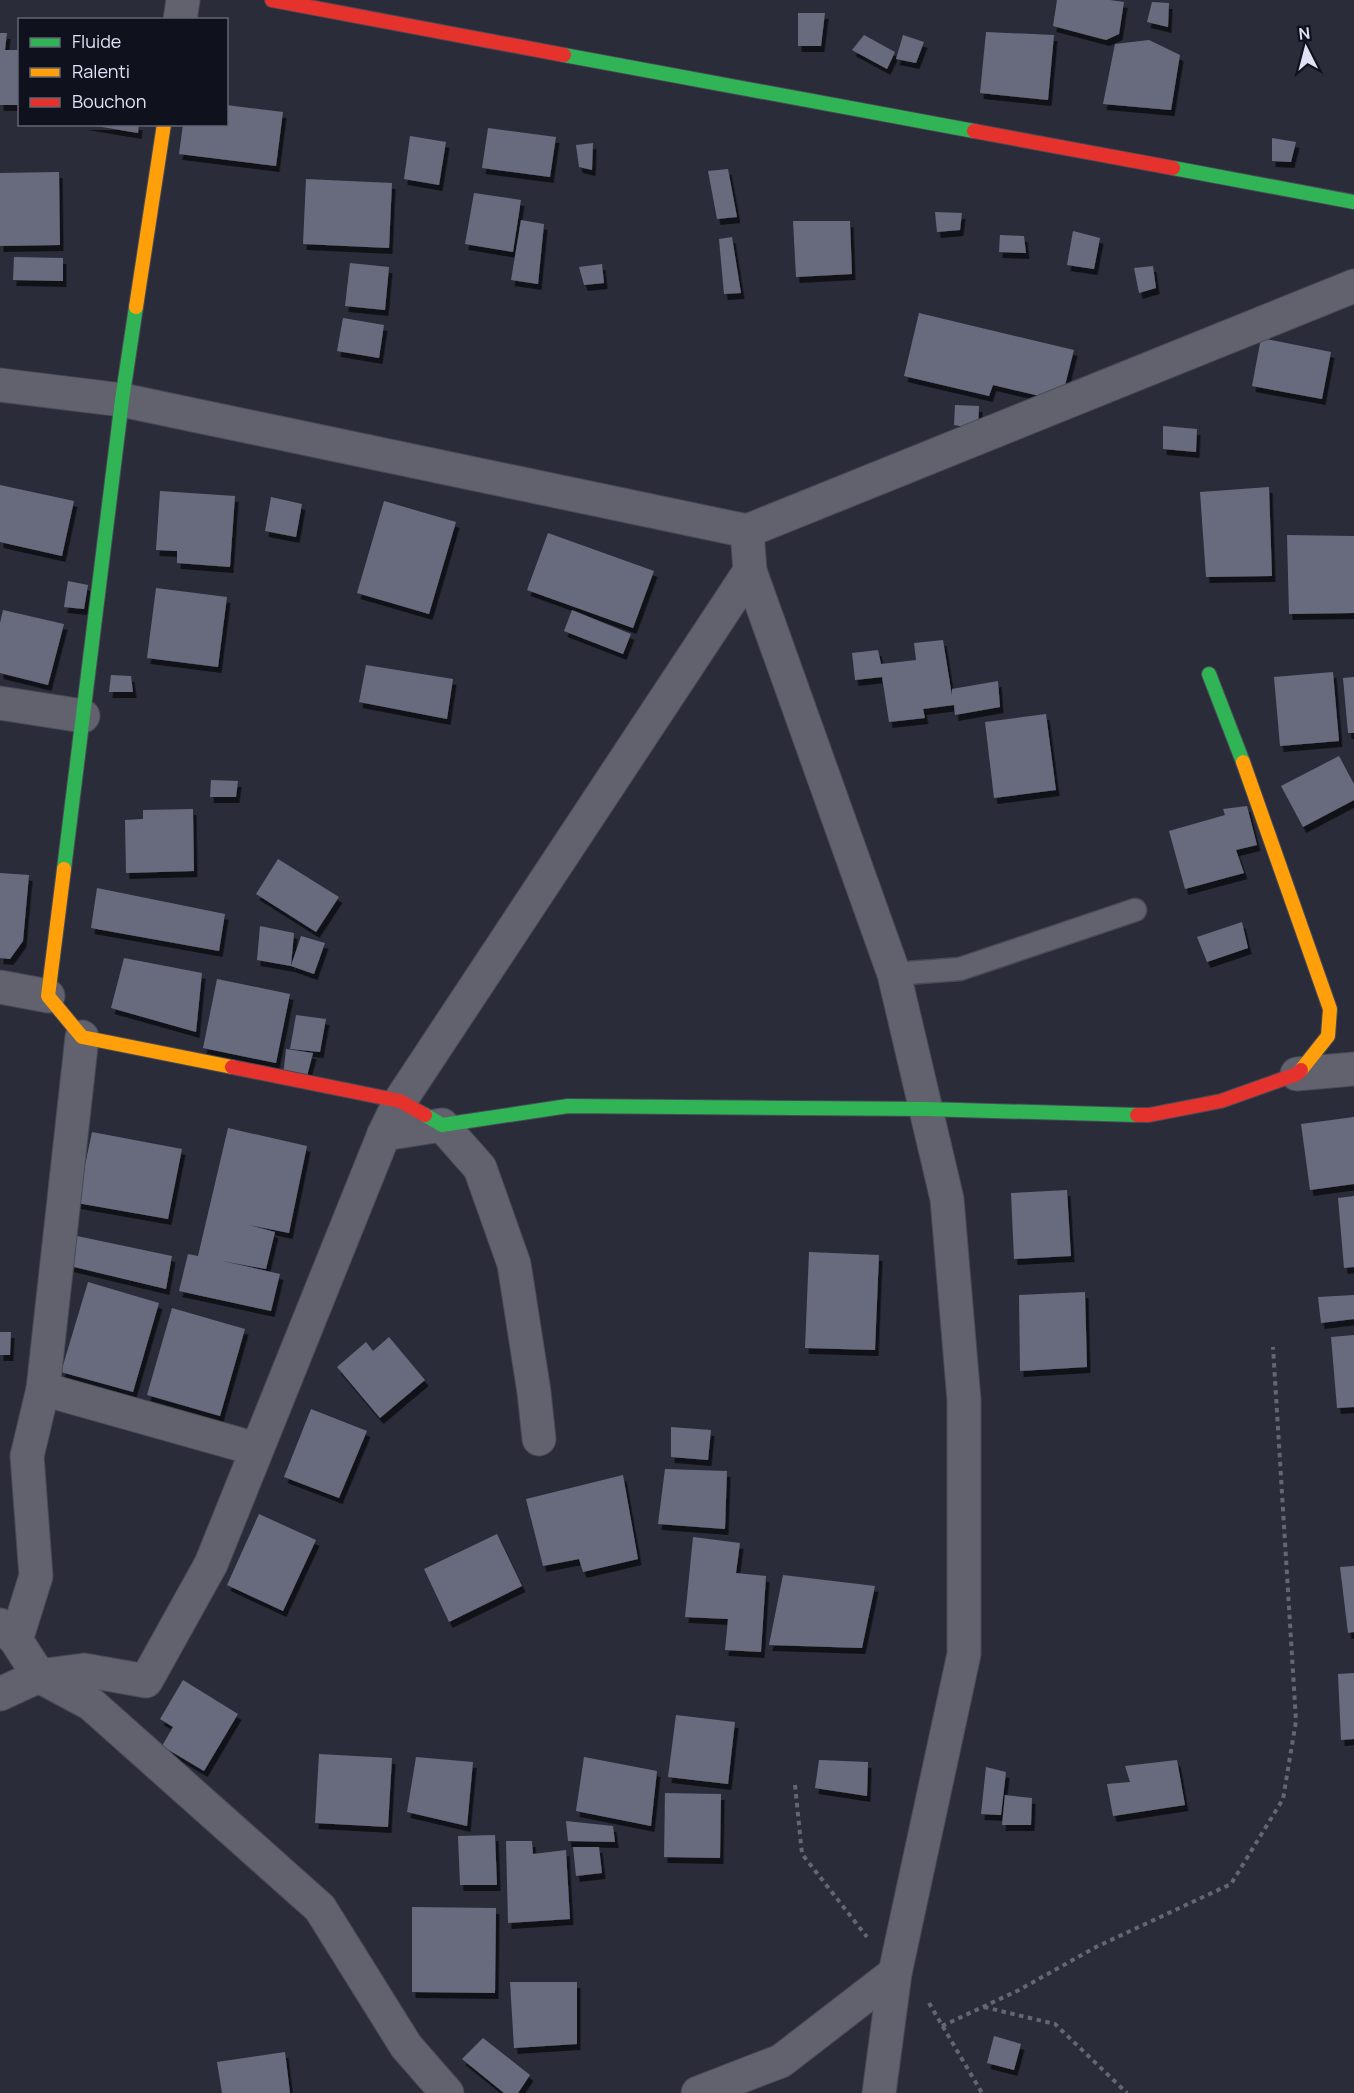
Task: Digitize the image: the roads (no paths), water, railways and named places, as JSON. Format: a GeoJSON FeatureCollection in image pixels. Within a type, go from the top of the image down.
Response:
{"type":"FeatureCollection","features":[{"type":"Feature","properties":{"kind":"main road"},"geometry":{"type":"LineString","coordinates":[[272,0],[1354,202]]}},
{"type":"Feature","properties":{"kind":"main road"},"geometry":{"type":"LineString","coordinates":[[164,126],[122,400],[48,996],[82,1037],[400,1101],[442,1125],[568,1106],[925,1108],[1149,1115],[1221,1101],[1297,1074],[1328,1036],[1330,1009],[1251,783],[1209,674]]}},
{"type":"Feature","properties":{"kind":"street"},"geometry":{"type":"LineString","coordinates":[[180,18],[183,0]]}},
{"type":"Feature","properties":{"kind":"street"},"geometry":{"type":"LineString","coordinates":[[0,385],[122,400],[747,531],[1354,286]]}},
{"type":"Feature","properties":{"kind":"street"},"geometry":{"type":"LineString","coordinates":[[747,531],[750,571],[894,974],[947,1199],[964,1400],[964,1654],[897,1963],[879,2093]]}},
{"type":"Feature","properties":{"kind":"street"},"geometry":{"type":"LineString","coordinates":[[0,1694],[39,1676],[84,1670],[146,1681],[211,1564],[384,1134],[400,1101],[750,571]]}},
{"type":"Feature","properties":{"kind":"street"},"geometry":{"type":"LineString","coordinates":[[0,703],[83,716]]}},
{"type":"Feature","properties":{"kind":"street"},"geometry":{"type":"LineString","coordinates":[[0,987],[48,996]]}},
{"type":"Feature","properties":{"kind":"street"},"geometry":{"type":"LineString","coordinates":[[82,1037],[43,1389],[27,1456],[36,1576],[8,1632],[39,1676],[91,1704],[320,1908],[406,2046],[447,2093]]}},
{"type":"Feature","properties":{"kind":"street"},"geometry":{"type":"LineString","coordinates":[[1297,1074],[1354,1069]]}},
{"type":"Feature","properties":{"kind":"street"},"geometry":{"type":"LineString","coordinates":[[384,1134],[442,1125],[480,1168],[514,1264],[539,1439]]}},
{"type":"Feature","properties":{"kind":"street"},"geometry":{"type":"LineString","coordinates":[[43,1389],[256,1449]]}},
{"type":"Feature","properties":{"kind":"street"},"geometry":{"type":"LineString","coordinates":[[698,2093],[781,2061],[897,1963]]}},
{"type":"Feature","properties":{"kind":"lane"},"geometry":{"type":"LineString","coordinates":[[894,974],[960,969],[1135,910]]}}]}
